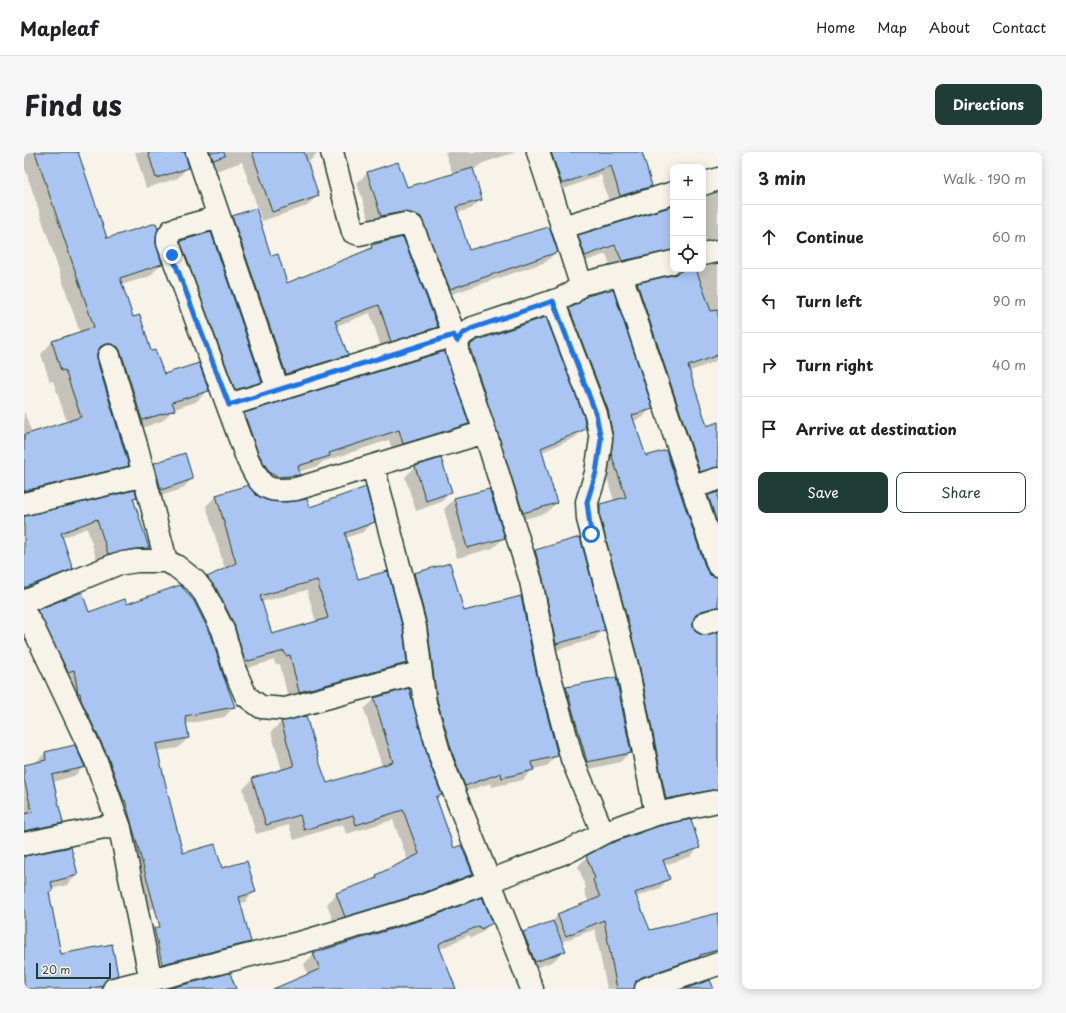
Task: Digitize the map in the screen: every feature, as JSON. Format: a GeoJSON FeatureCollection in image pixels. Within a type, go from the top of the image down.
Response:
{"type":"FeatureCollection","features":[{"type":"Feature","properties":{"kind":"street"},"geometry":{"type":"LineString","coordinates":[[197,152],[278,390]]}},
{"type":"Feature","properties":{"kind":"street"},"geometry":{"type":"LineString","coordinates":[[332,152],[353,232],[359,234],[405,224],[412,226],[456,338],[457,351],[485,432],[530,581],[549,673],[572,759],[603,833]]}},
{"type":"Feature","properties":{"kind":"street"},"geometry":{"type":"LineString","coordinates":[[538,152],[581,284]]}},
{"type":"Feature","properties":{"kind":"street"},"geometry":{"type":"LineString","coordinates":[[706,183],[718,179]]}},
{"type":"Feature","properties":{"kind":"street"},"geometry":{"type":"LineString","coordinates":[[563,227],[670,194]]}},
{"type":"Feature","properties":{"kind":"street"},"geometry":{"type":"LineString","coordinates":[[219,217],[172,230],[168,236],[168,243],[248,458],[258,479],[266,488],[281,491],[296,489],[485,432]]}},
{"type":"Feature","properties":{"kind":"street"},"geometry":{"type":"LineString","coordinates":[[706,253],[718,250]]}},
{"type":"Feature","properties":{"kind":"street"},"geometry":{"type":"LineString","coordinates":[[229,405],[456,338],[473,328],[553,301],[572,293],[581,284],[670,263]]}},
{"type":"Feature","properties":{"kind":"street"},"geometry":{"type":"LineString","coordinates":[[620,275],[693,487],[718,565]]}},
{"type":"Feature","properties":{"kind":"street"},"geometry":{"type":"LineString","coordinates":[[553,301],[596,414],[601,439],[596,473],[587,502],[588,519],[627,666],[656,814]]}},
{"type":"Feature","properties":{"kind":"street"},"geometry":{"type":"LineString","coordinates":[[109,356],[144,475],[166,561]]}},
{"type":"Feature","properties":{"kind":"street"},"geometry":{"type":"LineString","coordinates":[[373,466],[416,627],[425,703],[441,759],[532,989]]}},
{"type":"Feature","properties":{"kind":"street"},"geometry":{"type":"LineString","coordinates":[[24,504],[144,475]]}},
{"type":"Feature","properties":{"kind":"street"},"geometry":{"type":"LineString","coordinates":[[693,487],[718,479]]}},
{"type":"Feature","properties":{"kind":"street"},"geometry":{"type":"LineString","coordinates":[[24,602],[117,564],[137,561],[166,561],[195,581],[205,594],[223,630],[235,671],[246,696],[261,707],[285,709],[411,675],[422,682]]}},
{"type":"Feature","properties":{"kind":"street"},"geometry":{"type":"LineString","coordinates":[[24,612],[33,627],[96,761],[120,828],[151,981]]}},
{"type":"Feature","properties":{"kind":"street"},"geometry":{"type":"LineString","coordinates":[[114,989],[151,981],[353,928],[427,906],[571,850],[603,833],[656,814],[718,801]]}},
{"type":"Feature","properties":{"kind":"street"},"geometry":{"type":"LineString","coordinates":[[24,844],[104,827],[120,828]]}},
{"type":"Feature","properties":{"kind":"street"},"geometry":{"type":"LineString","coordinates":[[646,989],[718,964]]}},
{"type":"Feature","properties":{"kind":"building"},"geometry":{"type":"Polygon","coordinates":[[[35,152],[78,152],[107,238],[156,223],[158,229],[156,243],[162,264],[120,278],[133,317],[140,315],[151,351],[155,350],[164,374],[199,363],[209,391],[172,402],[175,410],[142,420],[121,352],[118,347],[112,344],[105,344],[100,347],[97,353],[97,360],[129,466],[24,491],[24,435],[81,417],[65,370],[61,371],[52,341],[94,327],[35,152]]]}},
{"type":"Feature","properties":{"kind":"building"},"geometry":{"type":"Polygon","coordinates":[[[148,152],[185,152],[189,168],[156,178],[148,152]]]}},
{"type":"Feature","properties":{"kind":"building"},"geometry":{"type":"Polygon","coordinates":[[[210,152],[224,152],[225,156],[213,160],[210,152]]]}},
{"type":"Feature","properties":{"kind":"building"},"geometry":{"type":"Polygon","coordinates":[[[252,152],[304,152],[319,196],[272,212],[252,152]]]}},
{"type":"Feature","properties":{"kind":"building"},"geometry":{"type":"Polygon","coordinates":[[[551,152],[642,152],[652,186],[620,196],[611,166],[562,184],[551,152]]]}},
{"type":"Feature","properties":{"kind":"building"},"geometry":{"type":"Polygon","coordinates":[[[398,162],[407,187],[473,168],[482,200],[456,207],[469,250],[549,227],[558,252],[450,289],[421,217],[415,214],[403,212],[381,216],[367,172],[398,162]]]}},
{"type":"Feature","properties":{"kind":"building"},"geometry":{"type":"Polygon","coordinates":[[[670,207],[670,251],[622,261],[615,245],[585,256],[578,235],[670,207]]]}},
{"type":"Feature","properties":{"kind":"building"},"geometry":{"type":"Polygon","coordinates":[[[256,208],[271,256],[278,254],[287,283],[372,248],[371,245],[403,237],[438,327],[391,342],[379,305],[335,321],[348,355],[286,374],[232,216],[256,208]]]}},
{"type":"Feature","properties":{"kind":"building"},"geometry":{"type":"Polygon","coordinates":[[[211,232],[262,382],[235,390],[180,241],[211,232]]]}},
{"type":"Feature","properties":{"kind":"building"},"geometry":{"type":"Polygon","coordinates":[[[679,272],[697,272],[711,311],[718,310],[718,355],[688,366],[707,426],[718,422],[718,467],[700,472],[637,283],[676,274],[679,272]]]}},
{"type":"Feature","properties":{"kind":"building"},"geometry":{"type":"Polygon","coordinates":[[[613,289],[653,409],[632,415],[646,456],[666,450],[706,569],[710,575],[718,577],[718,607],[701,611],[696,615],[693,621],[693,626],[696,632],[702,635],[718,632],[718,789],[666,799],[639,664],[600,517],[600,504],[626,497],[611,454],[613,437],[608,410],[569,308],[578,304],[587,296],[613,289]]]}},
{"type":"Feature","properties":{"kind":"building"},"geometry":{"type":"Polygon","coordinates":[[[546,317],[584,417],[586,429],[541,448],[557,503],[523,513],[470,348],[471,344],[478,340],[546,317]]]}},
{"type":"Feature","properties":{"kind":"building"},"geometry":{"type":"Polygon","coordinates":[[[445,351],[469,424],[403,444],[399,430],[329,453],[330,456],[298,466],[300,475],[278,477],[270,473],[258,453],[244,413],[445,351]]]}},
{"type":"Feature","properties":{"kind":"building"},"geometry":{"type":"Polygon","coordinates":[[[185,453],[193,479],[161,490],[154,463],[185,453]]]}},
{"type":"Feature","properties":{"kind":"building"},"geometry":{"type":"Polygon","coordinates":[[[441,458],[452,492],[426,501],[415,466],[441,458]]]}},
{"type":"Feature","properties":{"kind":"building"},"geometry":{"type":"Polygon","coordinates":[[[248,485],[256,495],[267,500],[286,502],[307,499],[310,507],[366,487],[375,522],[345,533],[358,579],[388,571],[403,629],[407,663],[299,692],[290,655],[286,656],[284,651],[245,662],[234,624],[216,588],[207,577],[236,563],[216,495],[248,485]],[[317,580],[260,596],[272,634],[328,618],[317,580]]]}},
{"type":"Feature","properties":{"kind":"building"},"geometry":{"type":"Polygon","coordinates":[[[489,489],[505,538],[467,548],[454,498],[489,489]]]}},
{"type":"Feature","properties":{"kind":"building"},"geometry":{"type":"Polygon","coordinates":[[[135,490],[137,497],[133,498],[149,548],[108,554],[97,519],[61,533],[73,569],[24,588],[24,516],[135,490]]]}},
{"type":"Feature","properties":{"kind":"building"},"geometry":{"type":"Polygon","coordinates":[[[718,492],[718,526],[708,495],[718,492]]]}},
{"type":"Feature","properties":{"kind":"building"},"geometry":{"type":"Polygon","coordinates":[[[580,537],[605,630],[556,644],[543,579],[535,550],[580,537]]]}},
{"type":"Feature","properties":{"kind":"building"},"geometry":{"type":"Polygon","coordinates":[[[450,563],[464,611],[521,596],[537,676],[558,756],[532,762],[534,770],[502,778],[501,773],[465,786],[453,755],[437,700],[427,625],[414,573],[450,563]]]}},
{"type":"Feature","properties":{"kind":"building"},"geometry":{"type":"Polygon","coordinates":[[[180,585],[194,601],[211,635],[223,675],[235,707],[185,716],[189,738],[156,744],[168,794],[183,853],[215,844],[222,868],[247,861],[256,892],[239,897],[251,942],[162,964],[154,928],[160,927],[125,800],[124,801],[108,757],[81,700],[80,693],[78,693],[74,670],[68,672],[37,610],[82,592],[89,612],[125,599],[127,604],[180,585]]]}},
{"type":"Feature","properties":{"kind":"building"},"geometry":{"type":"Polygon","coordinates":[[[616,677],[631,753],[587,762],[566,687],[616,677]]]}},
{"type":"Feature","properties":{"kind":"building"},"geometry":{"type":"Polygon","coordinates":[[[409,688],[429,762],[442,795],[436,797],[454,848],[461,845],[473,874],[423,893],[345,917],[336,893],[377,878],[376,875],[419,854],[403,810],[356,825],[353,815],[304,830],[300,815],[266,825],[252,778],[294,766],[281,721],[306,716],[327,783],[393,762],[374,698],[409,688]]]}},
{"type":"Feature","properties":{"kind":"building"},"geometry":{"type":"Polygon","coordinates":[[[75,745],[85,767],[52,775],[63,823],[24,831],[24,814],[32,812],[24,779],[24,765],[46,760],[45,752],[75,745]]]}},
{"type":"Feature","properties":{"kind":"building"},"geometry":{"type":"Polygon","coordinates":[[[691,819],[700,848],[663,860],[670,879],[635,893],[650,930],[718,913],[718,950],[700,955],[700,957],[642,977],[636,981],[634,989],[617,989],[604,920],[566,936],[557,914],[600,897],[593,880],[595,878],[586,856],[608,844],[659,826],[691,819]]]}},
{"type":"Feature","properties":{"kind":"building"},"geometry":{"type":"Polygon","coordinates":[[[71,847],[78,875],[51,882],[53,891],[49,892],[61,954],[112,944],[118,975],[106,980],[102,986],[89,989],[24,989],[24,856],[71,847]]]}},
{"type":"Feature","properties":{"kind":"building"},"geometry":{"type":"Polygon","coordinates":[[[482,897],[493,923],[481,929],[479,926],[440,943],[439,946],[456,989],[273,989],[320,969],[313,953],[431,917],[482,897]]]}},
{"type":"Feature","properties":{"kind":"building"},"geometry":{"type":"Polygon","coordinates":[[[553,921],[566,951],[535,962],[523,932],[553,921]]]}},
{"type":"Feature","properties":{"kind":"building"},"geometry":{"type":"Polygon","coordinates":[[[230,973],[236,989],[167,989],[230,973]]]}},
{"type":"Feature","properties":{"kind":"building"},"geometry":{"type":"Polygon","coordinates":[[[710,980],[714,989],[684,989],[710,980]]]}},
{"type":"Feature","properties":{"kind":"route"},"geometry":{"type":"LineString","coordinates":[[172,255],[229,405],[454,335],[457,341],[462,334],[473,328],[553,301],[596,414],[601,439],[596,473],[590,488],[587,502],[591,534]]}}]}
